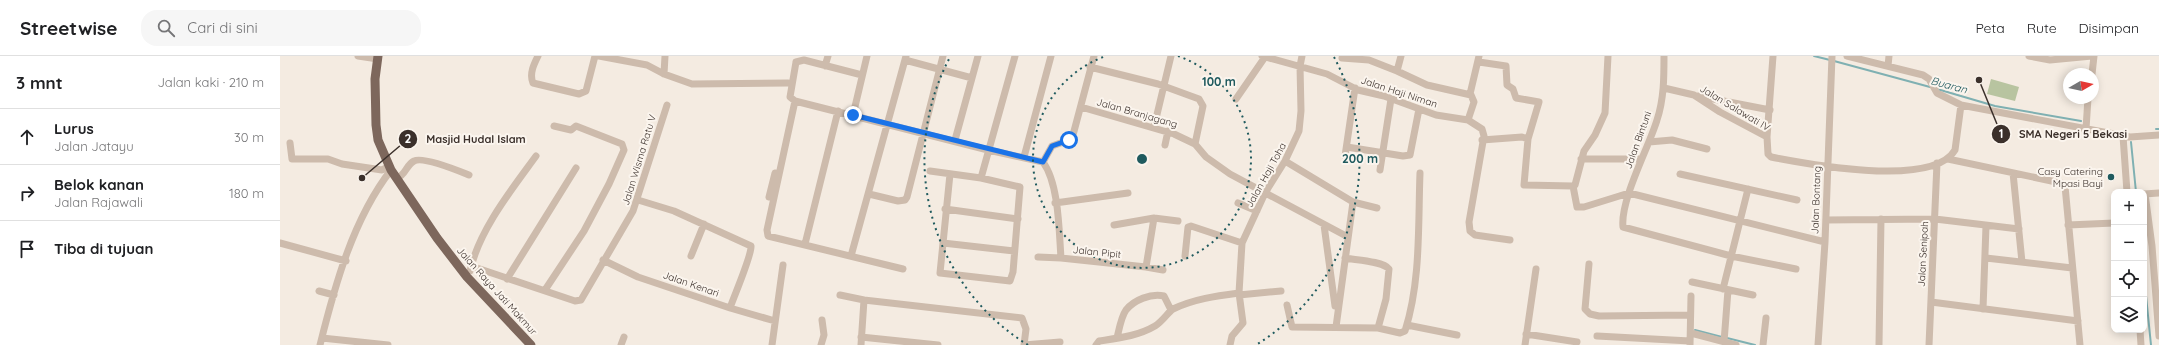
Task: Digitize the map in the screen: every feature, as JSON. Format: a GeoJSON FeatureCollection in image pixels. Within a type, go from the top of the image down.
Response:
{"type":"FeatureCollection","features":[{"type":"Feature","properties":{"kind":"main road","name":"Jalan Raya Jati Makmur"},"geometry":{"type":"LineString","coordinates":[[378,57],[375,79],[376,125],[378,140],[390,168],[437,238],[467,277],[531,345]]}},
{"type":"Feature","properties":{"kind":"street"},"geometry":{"type":"LineString","coordinates":[[358,56],[378,57]]}},
{"type":"Feature","properties":{"kind":"street"},"geometry":{"type":"LineString","coordinates":[[538,56],[533,66],[533,83],[579,94],[586,91],[595,56]]}},
{"type":"Feature","properties":{"kind":"street"},"geometry":{"type":"LineString","coordinates":[[600,56],[618,57],[647,65],[664,74],[692,84],[788,83]]}},
{"type":"Feature","properties":{"kind":"street"},"geometry":{"type":"LineString","coordinates":[[664,74],[665,56]]}},
{"type":"Feature","properties":{"kind":"street"},"geometry":{"type":"LineString","coordinates":[[825,66],[828,56]]}},
{"type":"Feature","properties":{"kind":"street"},"geometry":{"type":"LineString","coordinates":[[853,115],[867,56]]}},
{"type":"Feature","properties":{"kind":"street"},"geometry":{"type":"LineString","coordinates":[[869,194],[898,201],[905,200],[943,56]]}},
{"type":"Feature","properties":{"kind":"street"},"geometry":{"type":"LineString","coordinates":[[955,140],[978,56]]}},
{"type":"Feature","properties":{"kind":"street"},"geometry":{"type":"LineString","coordinates":[[981,178],[1015,56]]}},
{"type":"Feature","properties":{"kind":"street"},"geometry":{"type":"LineString","coordinates":[[1024,157],[1051,56]]}},
{"type":"Feature","properties":{"kind":"street"},"geometry":{"type":"LineString","coordinates":[[792,99],[838,112],[955,140],[988,150],[1043,162],[1052,146],[1069,140],[1073,135],[1094,56]]}},
{"type":"Feature","properties":{"kind":"street"},"geometry":{"type":"LineString","coordinates":[[1154,127],[1171,56]]}},
{"type":"Feature","properties":{"kind":"street"},"geometry":{"type":"LineString","coordinates":[[1236,99],[1263,56]]}},
{"type":"Feature","properties":{"kind":"street","name":"Jalan Haji Niman"},"geometry":{"type":"LineString","coordinates":[[1263,56],[1327,74],[1355,88],[1418,110],[1436,115],[1468,120]]}},
{"type":"Feature","properties":{"kind":"street","name":"Jalan Haji Toha"},"geometry":{"type":"LineString","coordinates":[[1230,345],[1232,336],[1243,323],[1239,294],[1242,243],[1265,192],[1285,161],[1300,131],[1300,66],[1302,56]]}},
{"type":"Feature","properties":{"kind":"street"},"geometry":{"type":"LineString","coordinates":[[1397,70],[1401,56]]}},
{"type":"Feature","properties":{"kind":"street"},"geometry":{"type":"LineString","coordinates":[[1608,56],[1605,113],[1595,135],[1584,151],[1581,159],[1575,184],[1576,206],[1580,208],[1629,193],[1825,242]]}},
{"type":"Feature","properties":{"kind":"street","name":"Jalan Bintuni"},"geometry":{"type":"LineString","coordinates":[[1664,56],[1664,88],[1658,119],[1629,193],[1623,225],[1625,228],[1731,256]]}},
{"type":"Feature","properties":{"kind":"street"},"geometry":{"type":"LineString","coordinates":[[1768,138],[1773,56]]}},
{"type":"Feature","properties":{"kind":"street"},"geometry":{"type":"LineString","coordinates":[[1847,56],[1923,75],[1932,86],[1946,98],[1961,105],[2122,136],[2159,135]]}},
{"type":"Feature","properties":{"kind":"street"},"geometry":{"type":"LineString","coordinates":[[1888,66],[1889,56]]}},
{"type":"Feature","properties":{"kind":"street"},"geometry":{"type":"LineString","coordinates":[[2029,56],[2050,60],[2093,56],[2092,68]]}},
{"type":"Feature","properties":{"kind":"street"},"geometry":{"type":"LineString","coordinates":[[851,256],[905,58],[940,70],[972,78]]}},
{"type":"Feature","properties":{"kind":"street"},"geometry":{"type":"LineString","coordinates":[[1342,58],[1374,61],[1397,70],[1427,85],[1470,94]]}},
{"type":"Feature","properties":{"kind":"street"},"geometry":{"type":"LineString","coordinates":[[862,75],[804,60],[794,59],[793,108],[767,234],[770,237],[782,241],[805,244],[903,269]]}},
{"type":"Feature","properties":{"kind":"street"},"geometry":{"type":"LineString","coordinates":[[1510,240],[1475,235],[1470,231],[1469,222],[1482,140],[1484,136],[1482,129],[1468,120],[1474,102],[1470,94],[1479,59],[1506,66],[1507,85],[1513,89],[1516,98],[1539,102],[1528,138],[1524,185],[1575,184]]}},
{"type":"Feature","properties":{"kind":"street","name":"Jalan Bontang"},"geometry":{"type":"LineString","coordinates":[[1818,345],[1825,242],[1832,59]]}},
{"type":"Feature","properties":{"kind":"street"},"geometry":{"type":"LineString","coordinates":[[1090,67],[1163,86],[1199,99],[1202,102],[1195,144]]}},
{"type":"Feature","properties":{"kind":"street"},"geometry":{"type":"LineString","coordinates":[[1345,156],[1355,88]]}},
{"type":"Feature","properties":{"kind":"street","name":"Jalan Salawati IV"},"geometry":{"type":"LineString","coordinates":[[1664,88],[1694,95],[1720,112],[1768,138],[1768,154],[1771,157],[1828,167]]}},
{"type":"Feature","properties":{"kind":"street"},"geometry":{"type":"LineString","coordinates":[[1694,95],[1770,110]]}},
{"type":"Feature","properties":{"kind":"street"},"geometry":{"type":"LineString","coordinates":[[1380,170],[1390,99]]}},
{"type":"Feature","properties":{"kind":"street"},"geometry":{"type":"LineString","coordinates":[[2086,129],[2088,104]]}},
{"type":"Feature","properties":{"kind":"street","name":"Jalan Wisma Ratu V"},"geometry":{"type":"LineString","coordinates":[[545,290],[578,301],[584,295],[638,200],[667,105]]}},
{"type":"Feature","properties":{"kind":"street"},"geometry":{"type":"LineString","coordinates":[[1828,167],[1878,171],[1914,170],[1937,164],[1948,158],[1955,150],[1961,105]]}},
{"type":"Feature","properties":{"kind":"street","name":"Jalan Branjagang"},"geometry":{"type":"LineString","coordinates":[[1081,107],[1168,131],[1195,144],[1216,164],[1348,237]]}},
{"type":"Feature","properties":{"kind":"street"},"geometry":{"type":"LineString","coordinates":[[769,197],[779,158],[786,117],[793,108]]}},
{"type":"Feature","properties":{"kind":"street"},"geometry":{"type":"LineString","coordinates":[[1347,147],[1408,156],[1412,152],[1418,110]]}},
{"type":"Feature","properties":{"kind":"street"},"geometry":{"type":"LineString","coordinates":[[805,244],[838,112]]}},
{"type":"Feature","properties":{"kind":"street"},"geometry":{"type":"LineString","coordinates":[[471,266],[545,290],[584,231],[609,184],[624,150],[622,144],[602,134],[576,126],[570,130],[554,126]]}},
{"type":"Feature","properties":{"kind":"street"},"geometry":{"type":"LineString","coordinates":[[1165,145],[1168,131]]}},
{"type":"Feature","properties":{"kind":"street"},"geometry":{"type":"LineString","coordinates":[[2122,136],[2127,189]]}},
{"type":"Feature","properties":{"kind":"street"},"geometry":{"type":"LineString","coordinates":[[1482,140],[1522,137],[1528,138]]}},
{"type":"Feature","properties":{"kind":"street"},"geometry":{"type":"LineString","coordinates":[[1649,142],[1672,140],[1707,149]]}},
{"type":"Feature","properties":{"kind":"street"},"geometry":{"type":"LineString","coordinates":[[290,143],[292,159],[328,158],[342,164],[382,170],[390,168]]}},
{"type":"Feature","properties":{"kind":"street"},"geometry":{"type":"LineString","coordinates":[[467,277],[473,258],[493,218],[536,156]]}},
{"type":"Feature","properties":{"kind":"street"},"geometry":{"type":"LineString","coordinates":[[1948,158],[2065,186],[2080,345]]}},
{"type":"Feature","properties":{"kind":"street"},"geometry":{"type":"LineString","coordinates":[[1581,159],[1642,159]]}},
{"type":"Feature","properties":{"kind":"street"},"geometry":{"type":"LineString","coordinates":[[396,178],[403,176],[412,162],[420,160],[469,174]]}},
{"type":"Feature","properties":{"kind":"street"},"geometry":{"type":"LineString","coordinates":[[1285,161],[1353,202],[1377,208]]}},
{"type":"Feature","properties":{"kind":"street","name":"Jalan Pipit"},"geometry":{"type":"LineString","coordinates":[[1043,162],[1050,174],[1061,258],[1163,270]]}},
{"type":"Feature","properties":{"kind":"street","name":"Jalan Senipah"},"geometry":{"type":"LineString","coordinates":[[1929,345],[1937,164]]}},
{"type":"Feature","properties":{"kind":"street"},"geometry":{"type":"LineString","coordinates":[[388,345],[321,342],[334,295],[364,212],[390,168]]}},
{"type":"Feature","properties":{"kind":"street"},"geometry":{"type":"LineString","coordinates":[[508,279],[576,168]]}},
{"type":"Feature","properties":{"kind":"street"},"geometry":{"type":"LineString","coordinates":[[930,171],[981,178],[1020,187],[1011,281],[941,274],[939,271],[950,174]]}},
{"type":"Feature","properties":{"kind":"street"},"geometry":{"type":"LineString","coordinates":[[1287,305],[1292,327],[1378,328],[1400,333],[1405,331],[1416,262],[1420,173]]}},
{"type":"Feature","properties":{"kind":"street"},"geometry":{"type":"LineString","coordinates":[[2013,173],[2022,262]]}},
{"type":"Feature","properties":{"kind":"street"},"geometry":{"type":"LineString","coordinates":[[1680,174],[1797,200]]}},
{"type":"Feature","properties":{"kind":"street"},"geometry":{"type":"LineString","coordinates":[[1725,339],[1726,289],[1731,256],[1748,189]]}},
{"type":"Feature","properties":{"kind":"street"},"geometry":{"type":"LineString","coordinates":[[1055,203],[1128,193]]}},
{"type":"Feature","properties":{"kind":"street"},"geometry":{"type":"LineString","coordinates":[[2147,194],[2159,193]]}},
{"type":"Feature","properties":{"kind":"street"},"geometry":{"type":"LineString","coordinates":[[638,200],[674,211],[751,246],[752,253],[742,274],[730,308]]}},
{"type":"Feature","properties":{"kind":"street"},"geometry":{"type":"LineString","coordinates":[[1336,315],[1353,202]]}},
{"type":"Feature","properties":{"kind":"street"},"geometry":{"type":"LineString","coordinates":[[1238,203],[1257,211]]}},
{"type":"Feature","properties":{"kind":"street"},"geometry":{"type":"LineString","coordinates":[[2147,208],[2155,246],[2159,336]]}},
{"type":"Feature","properties":{"kind":"street"},"geometry":{"type":"LineString","coordinates":[[945,209],[1018,218]]}},
{"type":"Feature","properties":{"kind":"street"},"geometry":{"type":"LineString","coordinates":[[1146,267],[1154,218]]}},
{"type":"Feature","properties":{"kind":"street"},"geometry":{"type":"LineString","coordinates":[[1114,225],[1154,218],[1178,221]]}},
{"type":"Feature","properties":{"kind":"street"},"geometry":{"type":"LineString","coordinates":[[1879,345],[1881,219]]}},
{"type":"Feature","properties":{"kind":"street"},"geometry":{"type":"LineString","coordinates":[[1826,220],[1935,219],[2019,229]]}},
{"type":"Feature","properties":{"kind":"street"},"geometry":{"type":"LineString","coordinates":[[2068,225],[2111,223]]}},
{"type":"Feature","properties":{"kind":"street"},"geometry":{"type":"LineString","coordinates":[[691,256],[704,224]]}},
{"type":"Feature","properties":{"kind":"street"},"geometry":{"type":"LineString","coordinates":[[1324,225],[1336,315],[1336,327]]}},
{"type":"Feature","properties":{"kind":"street"},"geometry":{"type":"LineString","coordinates":[[1185,256],[1188,227],[1191,226],[1242,243]]}},
{"type":"Feature","properties":{"kind":"street"},"geometry":{"type":"LineString","coordinates":[[1983,309],[1986,226]]}},
{"type":"Feature","properties":{"kind":"street"},"geometry":{"type":"LineString","coordinates":[[280,243],[346,261]]}},
{"type":"Feature","properties":{"kind":"street"},"geometry":{"type":"LineString","coordinates":[[943,243],[1014,251]]}},
{"type":"Feature","properties":{"kind":"street"},"geometry":{"type":"LineString","coordinates":[[1038,256],[1061,258]]}},
{"type":"Feature","properties":{"kind":"street"},"geometry":{"type":"LineString","coordinates":[[1731,256],[1796,269]]}},
{"type":"Feature","properties":{"kind":"street"},"geometry":{"type":"LineString","coordinates":[[1345,258],[1378,263],[1387,266],[1386,299],[1378,328]]}},
{"type":"Feature","properties":{"kind":"street"},"geometry":{"type":"LineString","coordinates":[[1986,258],[2072,268]]}},
{"type":"Feature","properties":{"kind":"street","name":"Jalan Kenari"},"geometry":{"type":"LineString","coordinates":[[603,260],[638,276],[730,308],[775,321]]}},
{"type":"Feature","properties":{"kind":"street"},"geometry":{"type":"LineString","coordinates":[[1589,264],[1585,309],[1590,314],[1600,316],[1690,315]]}},
{"type":"Feature","properties":{"kind":"street"},"geometry":{"type":"LineString","coordinates":[[772,345],[783,274],[783,265]]}},
{"type":"Feature","properties":{"kind":"street"},"geometry":{"type":"LineString","coordinates":[[1525,345],[1536,269]]}},
{"type":"Feature","properties":{"kind":"street"},"geometry":{"type":"LineString","coordinates":[[1692,282],[1753,295]]}},
{"type":"Feature","properties":{"kind":"street"},"geometry":{"type":"LineString","coordinates":[[319,291],[334,295]]}},
{"type":"Feature","properties":{"kind":"street"},"geometry":{"type":"LineString","coordinates":[[1096,345],[1099,341],[1142,333],[1165,319],[1171,310],[1212,296],[1281,291]]}},
{"type":"Feature","properties":{"kind":"street"},"geometry":{"type":"LineString","coordinates":[[840,295],[864,300],[1022,318],[1026,329],[1024,345],[1060,342]]}},
{"type":"Feature","properties":{"kind":"street"},"geometry":{"type":"LineString","coordinates":[[1116,338],[1126,310],[1145,297],[1153,295],[1164,296],[1171,310]]}},
{"type":"Feature","properties":{"kind":"street"},"geometry":{"type":"LineString","coordinates":[[1597,336],[1690,343],[1692,296]]}},
{"type":"Feature","properties":{"kind":"street"},"geometry":{"type":"LineString","coordinates":[[860,345],[864,300]]}},
{"type":"Feature","properties":{"kind":"street"},"geometry":{"type":"LineString","coordinates":[[1931,302],[2078,321]]}},
{"type":"Feature","properties":{"kind":"street"},"geometry":{"type":"LineString","coordinates":[[1763,345],[1766,318]]}},
{"type":"Feature","properties":{"kind":"street"},"geometry":{"type":"LineString","coordinates":[[821,345],[824,335],[822,320]]}},
{"type":"Feature","properties":{"kind":"street"},"geometry":{"type":"LineString","coordinates":[[1407,325],[1457,335]]}},
{"type":"Feature","properties":{"kind":"street"},"geometry":{"type":"LineString","coordinates":[[1691,333],[1725,339],[1736,345]]}},
{"type":"Feature","properties":{"kind":"street"},"geometry":{"type":"LineString","coordinates":[[2140,333],[2141,345]]}},
{"type":"Feature","properties":{"kind":"street"},"geometry":{"type":"LineString","coordinates":[[1526,334],[1577,342]]}},
{"type":"Feature","properties":{"kind":"street"},"geometry":{"type":"LineString","coordinates":[[621,345],[624,337]]}},
{"type":"Feature","properties":{"kind":"street"},"geometry":{"type":"LineString","coordinates":[[861,337],[938,345]]}},
{"type":"Feature","properties":{"kind":"green space"},"geometry":{"type":"Polygon","coordinates":[[[1991,79],[2019,87],[2015,101],[1987,94],[1991,79]]]}},
{"type":"Feature","properties":{"kind":"waterway","name":"Buaran"},"geometry":{"type":"LineString","coordinates":[[1814,56],[1830,60]]}},
{"type":"Feature","properties":{"kind":"waterway","name":"Buaran"},"geometry":{"type":"LineString","coordinates":[[1834,61],[1930,87]]}},
{"type":"Feature","properties":{"kind":"waterway","name":"Buaran"},"geometry":{"type":"LineString","coordinates":[[1937,89],[1995,106],[2081,121]]}},
{"type":"Feature","properties":{"kind":"waterway"},"geometry":{"type":"LineString","coordinates":[[2131,142],[2136,189]]}},
{"type":"Feature","properties":{"kind":"waterway"},"geometry":{"type":"LineString","coordinates":[[2146,297],[2151,345]]}},
{"type":"Feature","properties":{"kind":"waterway"},"geometry":{"type":"LineString","coordinates":[[1695,330],[1722,337]]}},
{"type":"Feature","properties":{"kind":"waterway"},"geometry":{"type":"LineString","coordinates":[[1727,338],[1755,345]]}},
{"type":"Feature","properties":{"kind":"place","name":"SMA Negeri 5 Bekasi"},"geometry":{"type":"Point","coordinates":[1979,80]}},
{"type":"Feature","properties":{"kind":"place","name":"Casy Catering Mpasi Bayi"},"geometry":{"type":"Point","coordinates":[2111,177]}},
{"type":"Feature","properties":{"kind":"place","name":"Masjid Hudal Islam"},"geometry":{"type":"Point","coordinates":[362,178]}},
{"type":"Feature","properties":{"kind":"route"},"geometry":{"type":"LineString","coordinates":[[853,115],[955,140],[988,150],[1043,162],[1052,146],[1069,140]]}}]}
